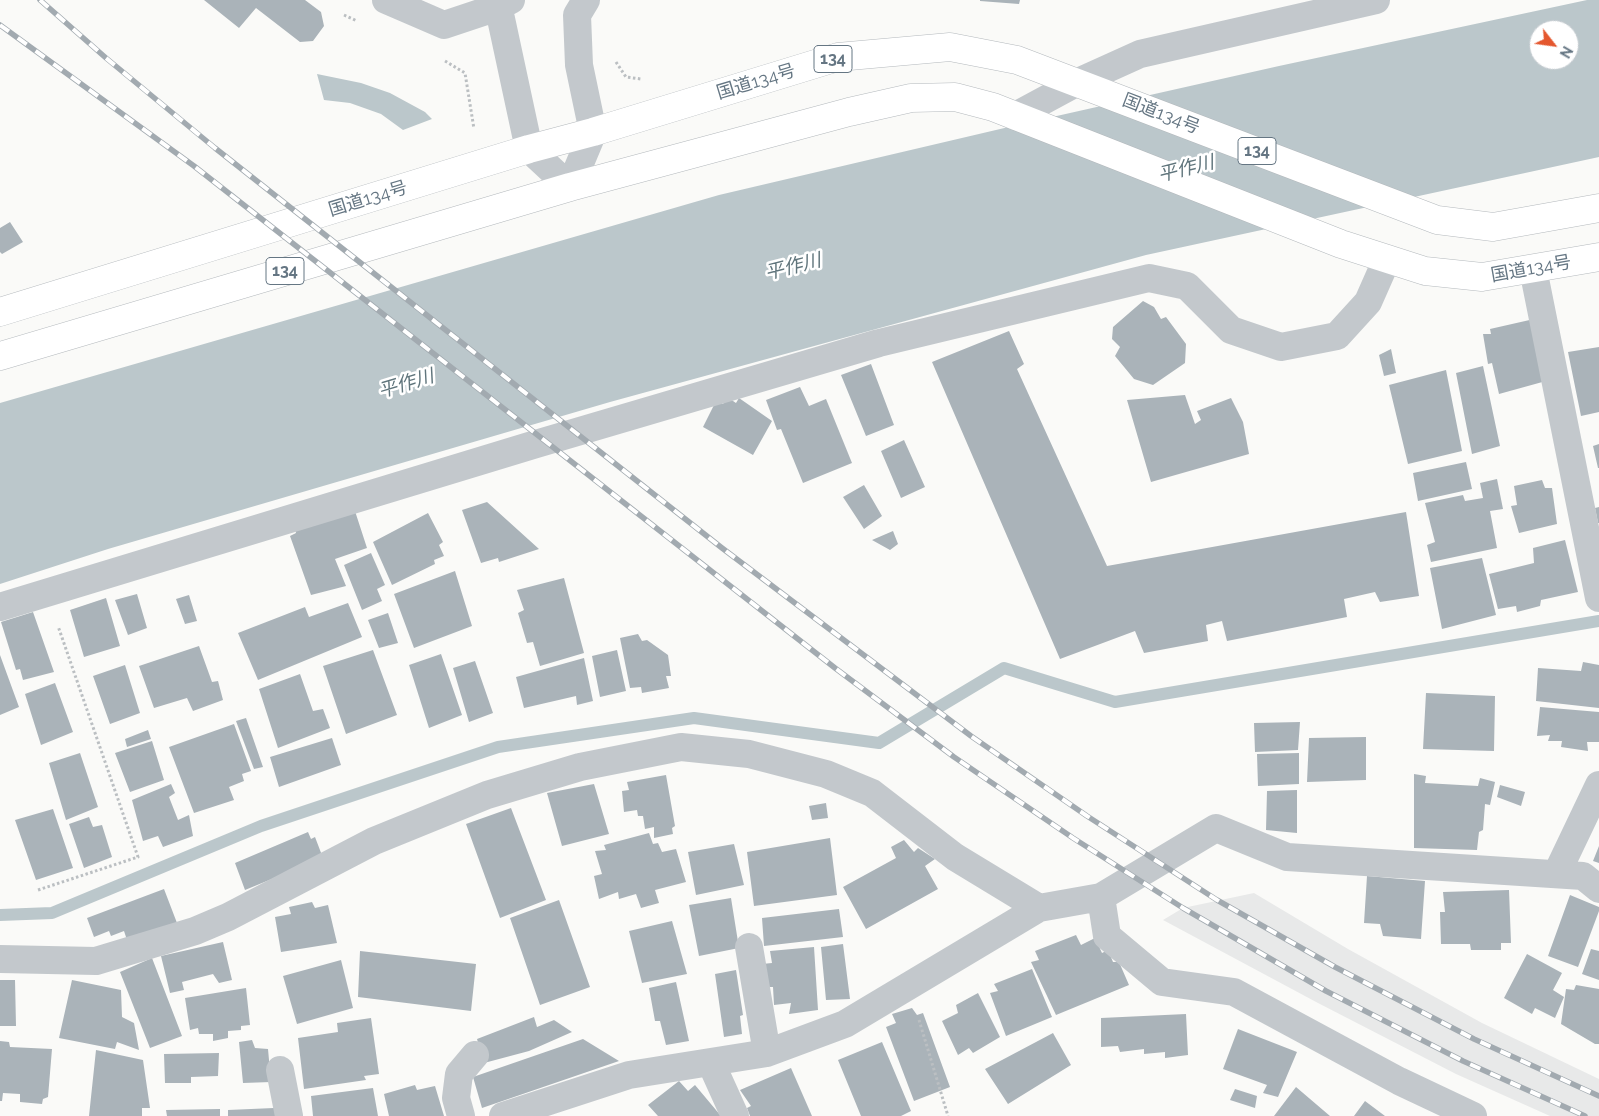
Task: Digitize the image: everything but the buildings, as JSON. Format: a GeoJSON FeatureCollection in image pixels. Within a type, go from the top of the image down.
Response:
{"type":"FeatureCollection","features":[{"type":"Feature","properties":{"kind":"highway","name":"国道134号"},"geometry":{"type":"LineString","coordinates":[[0,312],[529,149],[593,132],[838,57],[950,47],[1017,60],[1437,220],[1493,227],[1599,208]]}},
{"type":"Feature","properties":{"kind":"highway","name":"国道134号"},"geometry":{"type":"LineString","coordinates":[[0,356],[570,187],[850,112],[911,98],[955,98],[1004,111],[1340,244],[1425,271],[1482,277],[1599,257]]}},
{"type":"Feature","properties":{"kind":"street"},"geometry":{"type":"LineString","coordinates":[[386,0],[444,25],[502,2],[529,149],[570,187],[593,132],[580,65],[577,23],[577,15],[586,0]]}},
{"type":"Feature","properties":{"kind":"street"},"geometry":{"type":"LineString","coordinates":[[1004,111],[1078,82],[1140,54],[1343,4],[1376,0]]}},
{"type":"Feature","properties":{"kind":"street"},"geometry":{"type":"LineString","coordinates":[[0,607],[536,444],[879,343],[1149,278],[1186,286],[1231,330],[1281,347],[1337,336],[1368,302],[1387,259]]}},
{"type":"Feature","properties":{"kind":"street"},"geometry":{"type":"LineString","coordinates":[[1533,269],[1599,598]]}},
{"type":"Feature","properties":{"kind":"street"},"geometry":{"type":"LineString","coordinates":[[0,959],[96,961],[195,931],[228,917],[374,841],[487,795],[580,767],[682,747],[748,754],[826,774],[872,793],[955,857],[1039,908]]}},
{"type":"Feature","properties":{"kind":"street"},"geometry":{"type":"LineString","coordinates":[[1557,873],[1599,784]]}},
{"type":"Feature","properties":{"kind":"street"},"geometry":{"type":"LineString","coordinates":[[503,1116],[629,1075],[767,1053],[845,1024],[1039,908],[1101,897],[1216,828],[1287,857],[1557,873],[1583,876],[1599,889]]}},
{"type":"Feature","properties":{"kind":"street"},"geometry":{"type":"LineString","coordinates":[[1101,897],[1107,936],[1162,982],[1234,992],[1399,1081],[1473,1116]]}},
{"type":"Feature","properties":{"kind":"street"},"geometry":{"type":"LineString","coordinates":[[749,946],[767,1053]]}},
{"type":"Feature","properties":{"kind":"street"},"geometry":{"type":"LineString","coordinates":[[461,1116],[456,1098],[459,1074],[475,1055]]}},
{"type":"Feature","properties":{"kind":"street"},"geometry":{"type":"LineString","coordinates":[[711,1063],[735,1116]]}},
{"type":"Feature","properties":{"kind":"street"},"geometry":{"type":"LineString","coordinates":[[280,1070],[289,1116]]}},
{"type":"Feature","properties":{"kind":"path"},"geometry":{"type":"LineString","coordinates":[[344,15],[362,23]]}},
{"type":"Feature","properties":{"kind":"path"},"geometry":{"type":"LineString","coordinates":[[612,56],[626,77],[646,80]]}},
{"type":"Feature","properties":{"kind":"path"},"geometry":{"type":"LineString","coordinates":[[442,59],[465,73],[475,133]]}},
{"type":"Feature","properties":{"kind":"path"},"geometry":{"type":"LineString","coordinates":[[38,890],[138,857],[46,593]]}},
{"type":"Feature","properties":{"kind":"path"},"geometry":{"type":"LineString","coordinates":[[909,986],[948,1116]]}},
{"type":"Feature","properties":{"kind":"shaded area"},"geometry":{"type":"Polygon","coordinates":[[[1254,893],[1348,949],[1482,1023],[1599,1079],[1599,1116],[1550,1116],[1456,1074],[1163,920],[1183,908],[1254,893]]]}},
{"type":"Feature","properties":{"kind":"water","name":"平作川"},"geometry":{"type":"Polygon","coordinates":[[[1587,0],[1599,0],[1599,157],[1146,255],[610,402],[108,549],[0,584],[0,403],[719,195],[1279,66],[1587,0]]]}},
{"type":"Feature","properties":{"kind":"water"},"geometry":{"type":"Polygon","coordinates":[[[317,74],[361,83],[390,93],[425,112],[432,119],[403,130],[381,114],[350,103],[324,100],[317,74]]]}},
{"type":"Feature","properties":{"kind":"waterway"},"geometry":{"type":"LineString","coordinates":[[0,915],[52,913],[261,826],[498,747],[694,718],[879,743],[1004,668],[1115,702],[1599,621]]}},
{"type":"Feature","properties":{"kind":"railway"},"geometry":{"type":"LineString","coordinates":[[40,0],[106,58],[215,148],[722,548],[971,736],[1087,816],[1217,900],[1335,967],[1474,1039],[1599,1096]]}},
{"type":"Feature","properties":{"kind":"railway"},"geometry":{"type":"LineString","coordinates":[[0,25],[194,166],[835,668],[954,757],[1073,838],[1183,908],[1326,991],[1463,1061],[1585,1116]]}}]}
